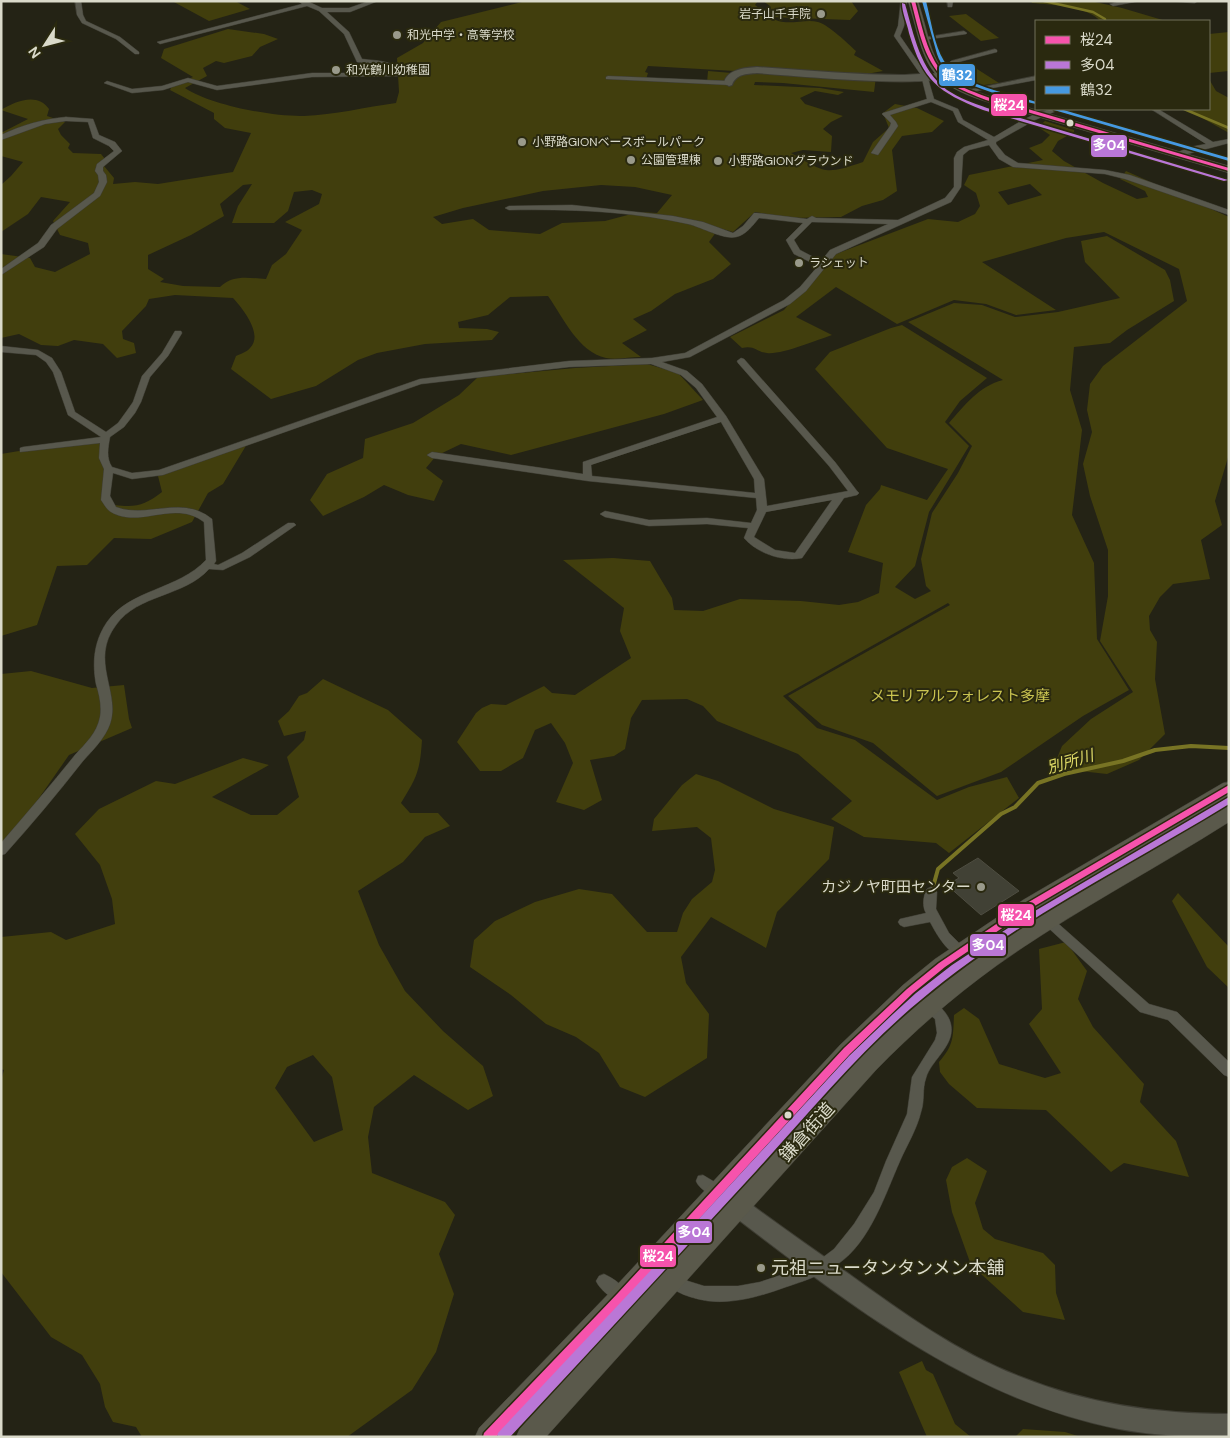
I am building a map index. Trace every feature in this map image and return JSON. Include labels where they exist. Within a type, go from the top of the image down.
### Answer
[{"type":"main road","points":[[913,1],[933,63],[941,75],[966,91],[1229,170]]},
{"type":"main road","name":"鎌倉街道","points":[[488,1437],[622,1296],[710,1187],[910,990],[961,951],[1030,905],[1229,788]]},
{"type":"main road","name":"鎌倉街道","points":[[529,1437],[900,1031],[969,975],[1048,921],[1229,814]]},
{"type":"street","points":[[78,1],[80,15],[84,22],[118,38],[130,49],[139,50]]},
{"type":"street","points":[[321,10],[350,10],[375,1]]},
{"type":"street","points":[[904,1],[902,6],[903,22],[897,36],[925,78],[931,100]]},
{"type":"street","points":[[1113,4],[1136,1]]},
{"type":"street","points":[[1174,1],[1194,1]]},
{"type":"street","points":[[107,83],[132,91],[163,88],[188,80],[217,88],[312,75],[401,76],[396,68],[390,65],[359,62],[347,33],[321,10],[304,3],[160,42]]},
{"type":"street","points":[[924,38],[964,33]]},
{"type":"street","points":[[608,78],[729,83],[729,80],[734,75],[745,71],[757,70],[873,78],[925,78],[941,75],[953,62],[996,51]]},
{"type":"street","points":[[966,91],[1035,78]]},
{"type":"street","points":[[1028,79],[1035,84]]},
{"type":"street","points":[[875,153],[894,126],[894,123],[885,114],[931,100],[952,107],[959,113],[960,121],[989,136],[993,141],[992,144],[1002,157],[1016,165],[1105,172],[1127,177],[1229,213]]},
{"type":"street","points":[[105,438],[102,455],[105,465],[109,469],[132,476],[160,473],[420,382],[569,364],[652,361],[687,355],[787,302],[803,289],[833,252],[936,206],[954,195],[958,186],[960,154],[971,148],[993,141],[1041,115],[1055,110]]},
{"type":"street","points":[[1156,110],[1211,144]]},
{"type":"street","points":[[1,138],[22,128],[49,120],[91,120],[96,136],[112,144],[118,150],[100,166],[99,171],[102,174],[103,182],[97,194],[54,227],[40,245],[16,260],[1,273]]},
{"type":"street","points":[[1179,155],[1211,144],[1229,141]]},
{"type":"street","points":[[509,208],[572,207],[673,218],[700,224],[728,235],[735,235],[746,228],[757,215],[900,222]]},
{"type":"street","points":[[811,219],[790,240],[797,252],[822,265]]},
{"type":"street","points":[[22,450],[105,438],[120,425],[134,407],[146,376],[165,354],[178,333]]},
{"type":"street","points":[[1,349],[38,353],[49,360],[57,372],[71,413],[105,438]]},
{"type":"street","points":[[652,361],[684,372],[690,377],[723,418],[759,479],[762,510],[749,538],[759,548],[782,555],[798,556],[840,496]]},
{"type":"street","points":[[741,361],[832,464],[854,493],[762,510]]},
{"type":"street","points":[[588,478],[586,464],[723,418]]},
{"type":"street","points":[[432,455],[588,478],[761,496]]},
{"type":"street","points":[[1,851],[43,805],[104,724],[104,691],[99,666],[104,638],[112,622],[130,606],[189,580],[208,566],[212,556],[209,521],[205,516],[189,509],[144,514],[117,511],[110,506],[106,500],[109,469]]},
{"type":"street","points":[[605,514],[649,522],[707,521],[753,526]]},
{"type":"street","points":[[208,566],[219,568],[246,555],[291,525]]},
{"type":"street","points":[[931,892],[930,909],[944,936],[961,951]]},
{"type":"street","points":[[904,922],[934,916]]},
{"type":"street","points":[[1048,921],[1145,1008],[1172,1016],[1229,1071]]},
{"type":"street","points":[[673,1280],[688,1289],[725,1295],[767,1286],[820,1267],[833,1260],[843,1251],[880,1195],[895,1155],[915,1112],[919,1078],[941,1046],[944,1022],[941,1016],[910,990]]},
{"type":"street","points":[[710,1187],[919,1337],[981,1372],[1018,1388],[1076,1408],[1129,1420],[1197,1427],[1229,1426]]},
{"type":"street","points":[[604,1282],[622,1296]]},
{"type":"green space","points":[[172,1],[235,1],[250,9],[209,21]]},
{"type":"green space","points":[[526,1],[758,1],[755,5],[766,13],[770,6],[763,1],[851,1],[858,11],[850,20],[771,17],[782,22],[818,22],[838,35],[856,51],[854,55],[883,71],[861,75],[876,77],[874,92],[755,82],[754,85],[820,88],[844,92],[838,95],[815,91],[800,98],[805,104],[843,116],[831,122],[823,129],[832,136],[831,152],[803,150],[791,153],[812,165],[826,170],[840,169],[863,162],[873,142],[889,128],[883,113],[895,104],[917,108],[944,121],[932,132],[902,136],[892,150],[897,191],[883,200],[862,206],[841,217],[791,218],[755,212],[733,232],[719,228],[709,242],[731,264],[713,279],[675,294],[651,311],[633,319],[647,330],[622,343],[641,357],[606,358],[587,349],[572,333],[548,296],[510,297],[488,315],[458,322],[459,328],[487,329],[499,332],[492,340],[425,344],[377,353],[358,360],[316,386],[271,399],[231,369],[236,356],[250,348],[255,336],[250,322],[233,298],[175,295],[149,299],[146,306],[122,331],[123,339],[134,343],[136,353],[117,358],[103,344],[74,340],[58,346],[41,345],[19,334],[1,338],[1,254],[30,258],[35,267],[55,272],[90,254],[88,243],[60,235],[53,221],[70,202],[41,197],[28,214],[1,232],[1,185],[23,162],[1,156],[1,133],[28,119],[1,110],[19,101],[33,99],[44,104],[49,109],[47,116],[65,122],[58,129],[70,144],[68,148],[73,153],[101,154],[105,159],[104,166],[114,178],[113,184],[135,182],[158,184],[233,172],[251,133],[225,128],[214,119],[214,113],[170,90],[172,86],[193,77],[161,58],[164,49],[228,29],[264,34],[278,39],[260,47],[252,56],[224,63],[216,61],[203,68],[207,76],[185,88],[225,105],[259,112],[291,116],[338,113],[396,103],[399,92],[397,58],[423,43],[441,22]],"holes":[[[648,66],[735,71],[746,69],[732,73],[708,71],[707,83],[646,79],[648,73],[645,72]],[[252,184],[238,206],[232,223],[274,223],[288,211],[294,192],[312,190],[322,194],[319,204],[285,222],[302,230],[286,254],[272,265],[266,279],[236,278],[220,287],[183,286],[160,282],[164,279],[148,269],[148,255],[191,235],[224,216],[220,204],[243,185]],[[601,185],[635,187],[672,195],[657,213],[639,212],[605,221],[562,223],[540,234],[489,230],[473,219],[442,224],[433,217],[463,208],[543,191]]]},
{"type":"green space","points":[[1031,1],[1091,1],[1163,20],[1099,20],[1087,12],[1078,9],[1032,3]]},
{"type":"green space","points":[[966,14],[999,38],[981,41],[949,16]]},
{"type":"green space","points":[[1229,32],[1229,71],[1210,73],[1210,34]]},
{"type":"green space","points":[[966,62],[999,83],[969,87],[947,73],[957,64]]},
{"type":"green space","points":[[1210,81],[1216,91],[1229,98],[1229,133],[1188,110],[1210,110]]},
{"type":"green space","points":[[1045,121],[1074,130],[1074,132],[1058,141],[1052,151],[1064,161],[1103,183],[1137,199],[1148,197],[1145,191],[1120,179],[1126,171],[1229,217],[1229,454],[1215,501],[1222,525],[1201,540],[1210,579],[1173,584],[1160,597],[1149,616],[1150,630],[1157,642],[1155,679],[1165,734],[1139,760],[1107,774],[1053,768],[1062,746],[1091,719],[1133,692],[1100,641],[1108,596],[1108,550],[1090,496],[1083,464],[1092,432],[1087,410],[1090,384],[1103,366],[1187,301],[1179,269],[1104,232],[1066,238],[982,262],[1056,310],[1016,315],[986,304],[954,300],[897,324],[836,287],[796,317],[832,335],[790,350],[773,353],[763,352],[750,347],[742,348],[730,337],[784,310],[825,262],[836,254],[928,219],[958,222],[975,214],[980,206],[976,193],[964,185],[969,175],[1043,160],[1029,148],[1042,143],[1050,135],[1038,127]],"holes":[[[1030,184],[1042,195],[1008,205],[998,192]]]},
{"type":"green space","name":"メモリアルフォレスト多摩","points":[[1107,236],[1165,270],[1170,280],[1174,301],[1127,330],[1110,343],[1074,347],[1070,390],[1082,430],[1072,515],[1094,563],[1097,639],[1129,690],[1083,716],[1001,772],[937,796],[873,743],[822,725],[788,696],[950,605],[948,603],[783,696],[817,728],[855,740],[937,800],[969,787],[1007,777],[1019,798],[949,853],[936,843],[864,837],[831,819],[852,801],[798,754],[717,721],[703,706],[687,699],[642,700],[631,718],[625,749],[614,756],[590,760],[602,800],[584,810],[556,802],[573,763],[565,743],[551,723],[535,730],[523,758],[501,771],[480,771],[457,742],[476,713],[482,708],[491,704],[506,705],[544,686],[552,693],[575,695],[631,658],[620,631],[624,608],[563,560],[613,558],[650,561],[672,598],[674,610],[703,611],[740,599],[801,601],[839,605],[858,602],[879,593],[883,563],[848,552],[866,505],[880,489],[881,485],[927,500],[948,469],[887,448],[815,369],[830,352],[902,325],[987,378],[960,401],[945,422],[969,446],[929,512],[915,566],[895,587],[915,599],[931,591],[926,586],[921,559],[932,513],[958,473],[972,446],[949,423],[980,391],[1003,380],[908,322],[954,303],[982,305],[1015,317],[1058,312],[1120,298],[1085,262],[1081,241]]},
{"type":"green space","points":[[647,364],[678,373],[703,400],[664,414],[511,455],[461,444],[436,456],[426,468],[443,481],[434,501],[408,495],[384,485],[364,497],[323,516],[310,500],[327,474],[363,458],[365,439],[413,423],[459,395],[478,377],[575,368]]},
{"type":"green space","points":[[103,441],[110,498],[115,505],[129,506],[145,503],[162,492],[158,476],[247,444],[223,484],[208,493],[192,522],[151,539],[114,538],[87,565],[57,566],[37,625],[1,636],[1,454]]},
{"type":"green space","points":[[31,671],[92,688],[124,685],[132,728],[69,755],[37,801],[1,845],[1,674]]},
{"type":"green space","points":[[323,679],[388,710],[422,740],[417,773],[401,803],[410,813],[438,813],[450,826],[425,837],[403,862],[358,891],[379,945],[405,991],[443,1031],[483,1066],[493,1096],[468,1110],[414,1075],[374,1107],[368,1137],[372,1173],[445,1202],[455,1215],[439,1254],[454,1294],[436,1352],[412,1390],[347,1437],[142,1437],[136,1427],[113,1422],[105,1407],[100,1384],[82,1355],[51,1337],[1,1272],[1,1081],[4,1070],[1,1069],[1,937],[51,932],[66,940],[115,924],[112,899],[100,865],[75,834],[99,809],[156,781],[175,784],[243,758],[269,765],[212,797],[251,815],[277,815],[299,797],[287,757],[304,740],[306,731],[284,736],[278,721],[289,711],[299,696],[307,693]],"holes":[[[313,1055],[332,1077],[343,1130],[314,1142],[275,1088],[287,1067]]]},
{"type":"green space","points":[[696,774],[718,781],[774,809],[834,827],[829,859],[777,912],[766,948],[711,917],[681,957],[686,983],[709,1014],[707,1058],[645,1097],[620,1087],[599,1053],[576,1037],[546,1024],[511,995],[470,967],[474,940],[495,921],[535,902],[579,889],[612,894],[647,932],[677,932],[683,913],[692,899],[712,882],[715,870],[711,838],[697,827],[652,831],[654,819],[682,785]]},
{"type":"green space","points":[[1178,893],[1229,947],[1229,988],[1207,967],[1172,901]]},
{"type":"green space","points":[[1066,942],[1087,971],[1078,999],[1093,1027],[1144,1084],[1140,1102],[1176,1141],[1189,1177],[1124,1163],[1111,1172],[1046,1110],[977,1108],[949,1084],[940,1072],[939,1062],[948,1051],[952,1040],[954,1015],[964,1008],[979,1019],[999,1064],[1045,1078],[1061,1073],[1029,1024],[1042,1009],[1039,949]]},
{"type":"green space","points":[[967,1158],[987,1171],[975,1203],[983,1229],[995,1239],[1043,1253],[1055,1265],[1056,1293],[1065,1320],[1023,1312],[971,1265],[952,1212],[946,1180],[952,1167]]},
{"type":"green space","points":[[922,1361],[926,1370],[933,1374],[955,1424],[971,1437],[927,1437],[899,1372]]},
{"type":"green space","points":[[1023,1429],[1065,1432],[1081,1437],[1015,1437]]},
{"type":"building","name":"カジノヤ町田センター","points":[[978,858],[1019,891],[981,915],[947,885],[959,878],[953,873]]},
{"type":"waterway","points":[[1044,1],[1093,12],[1105,20]]},
{"type":"waterway","points":[[1186,110],[1229,128]]},
{"type":"waterway","name":"別所川","points":[[933,887],[938,869],[1001,814],[1015,807],[1038,783],[1064,774],[1123,761],[1155,750],[1191,746],[1229,748]]},
{"type":"transit line","name":"桜24","points":[[913,1],[928,52],[941,74],[952,83],[988,99],[1229,170]]},
{"type":"transit line","name":"鶴32","points":[[924,1],[939,54],[949,69],[971,83],[1035,103]]},
{"type":"transit line","name":"多04","points":[[903,4],[914,43],[926,71],[935,82],[963,100],[985,109],[1226,180]]},
{"type":"transit line","name":"鶴32","points":[[1059,110],[1229,160]]},
{"type":"transit line","name":"桜24","points":[[488,1437],[622,1296],[847,1051],[910,991],[942,965],[1030,905],[1229,788]]},
{"type":"transit line","name":"多04","points":[[502,1437],[688,1239],[831,1081],[896,1016],[955,968],[1031,917],[1229,800]]},
{"type":"place","name":"岩子山千手院","points":[[821,14]]},
{"type":"place","name":"和光中学・高等学校","points":[[397,35]]},
{"type":"place","name":"和光鶴川幼稚園","points":[[336,70]]},
{"type":"place","name":"小野路GIONベースボールパーク","points":[[522,142]]},
{"type":"place","name":"公園管理棟","points":[[631,160]]},
{"type":"place","name":"小野路GIONグラウンド","points":[[718,161]]},
{"type":"place","name":"ラシェット","points":[[799,263]]},
{"type":"place","name":"カジノヤ町田センター","points":[[981,887]]},
{"type":"place","name":"元祖ニュータンタンメン本舗","points":[[761,1268]]}]
